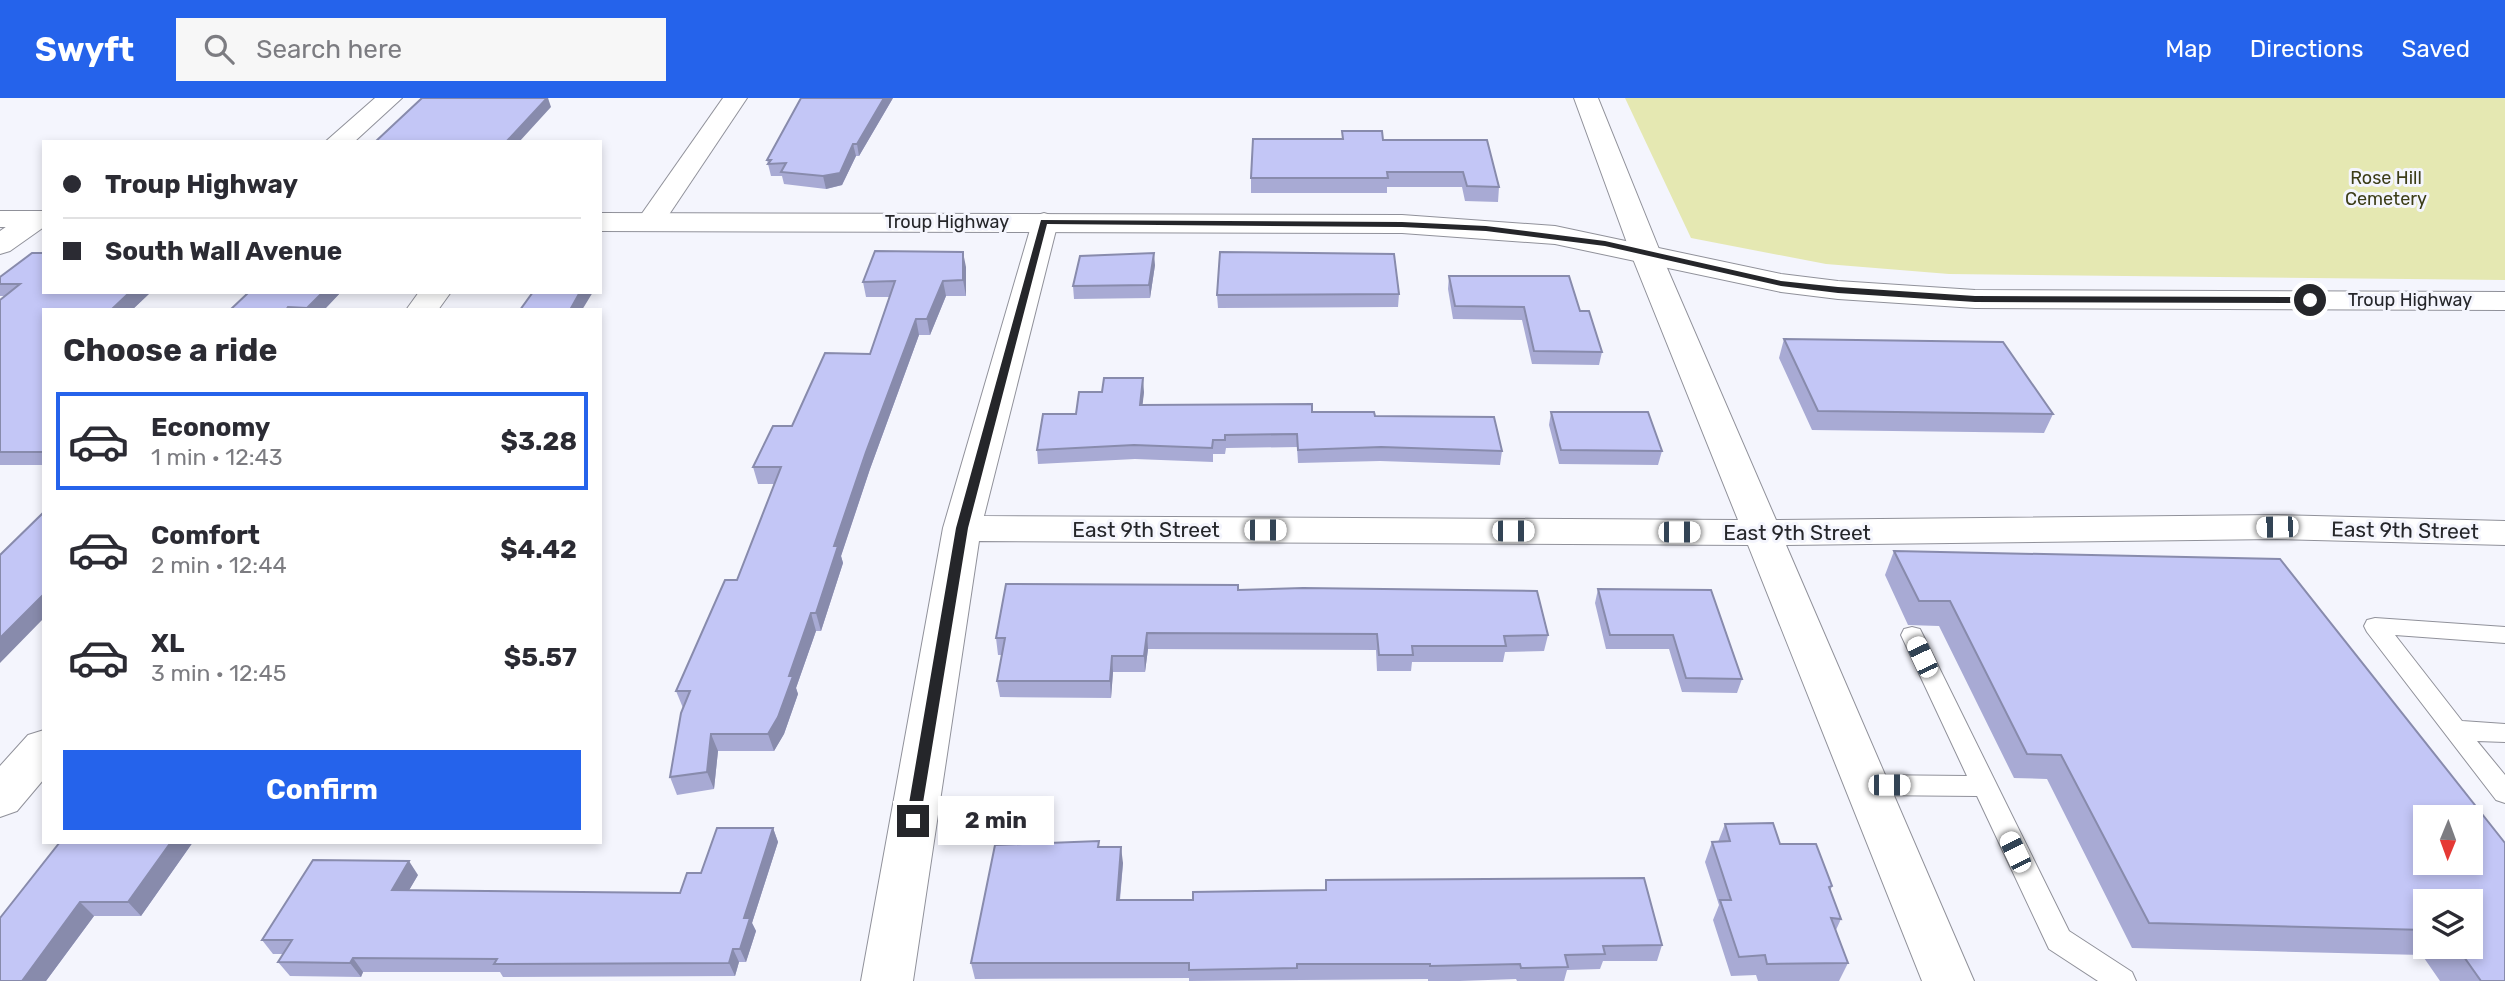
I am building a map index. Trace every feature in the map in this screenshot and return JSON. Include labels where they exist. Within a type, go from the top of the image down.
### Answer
[{"type":"street","points":[[340,140],[390,98]]},
{"type":"street","points":[[650,222],[735,98]]},
{"type":"street","points":[[1586,98],[1646,254],[1948,981]]},
{"type":"street","points":[[0,219],[40,219]]},
{"type":"street","points":[[0,246],[40,219]]},
{"type":"street","name":"Troup Highway","points":[[602,222],[1402,224],[1555,235],[1781,283],[1975,299],[2505,300]]},
{"type":"street","points":[[887,981],[962,528],[1044,222]]},
{"type":"street","points":[[423,308],[434,294]]},
{"type":"street","name":"East 9th Street","points":[[962,528],[1761,533],[2277,527],[2505,533]]},
{"type":"street","points":[[0,798],[42,749]]},
{"type":"lane","points":[[2505,635],[2375,626],[2505,793]]},
{"type":"lane","points":[[1912,635],[2059,940],[2122,981]]},
{"type":"lane","points":[[2455,730],[2505,733]]},
{"type":"lane","points":[[1866,785],[1983,786]]},
{"type":"green space","name":"Rose Hill Cemetery","points":[[1625,98],[2505,98],[2505,280],[1949,274],[1826,264],[1691,238]]},
{"type":"building","points":[[422,98],[547,98],[508,140],[377,140]]},
{"type":"building","points":[[801,98],[884,98],[857,144],[853,144],[840,173],[823,176],[781,172],[786,163],[768,164],[771,160],[767,160]]},
{"type":"building","points":[[1342,131],[1382,131],[1383,140],[1487,140],[1499,187],[1467,186],[1463,172],[1387,172],[1388,178],[1251,178],[1253,139],[1343,139]]},
{"type":"building","points":[[875,251],[963,252],[963,280],[943,281],[927,319],[916,319],[834,546],[838,546],[816,613],[811,613],[789,676],[793,676],[778,717],[768,734],[711,734],[707,772],[670,777],[681,713],[690,691],[676,691],[725,580],[737,580],[781,467],[753,467],[773,426],[792,426],[825,353],[870,354],[895,281],[863,282]]},
{"type":"building","points":[[1220,252],[1394,254],[1399,294],[1217,295]]},
{"type":"building","points":[[32,253],[42,253],[42,294],[128,294],[113,308],[42,308],[42,452],[0,452],[0,300],[20,284],[0,284],[0,277]]},
{"type":"building","points":[[1154,253],[1149,285],[1073,286],[1080,256]]},
{"type":"building","points":[[1449,276],[1569,276],[1580,311],[1589,311],[1602,352],[1534,351],[1524,307],[1455,306]]},
{"type":"building","points":[[247,294],[321,294],[307,308],[232,308]]},
{"type":"building","points":[[532,294],[579,294],[571,308],[521,308]]},
{"type":"building","points":[[1784,339],[2003,342],[2053,414],[1818,411]]},
{"type":"building","points":[[1104,378],[1143,378],[1140,405],[1312,404],[1312,412],[1374,412],[1375,416],[1494,417],[1502,451],[1381,447],[1298,450],[1297,434],[1225,435],[1225,440],[1213,440],[1212,448],[1134,445],[1037,450],[1043,414],[1076,414],[1079,392],[1102,392]]},
{"type":"building","points":[[1551,412],[1648,412],[1662,451],[1561,450]]},
{"type":"building","points":[[42,514],[42,596],[0,638],[0,555]]},
{"type":"building","points":[[1894,551],[2280,559],[2475,805],[2413,805],[2413,875],[2483,875],[2483,815],[2505,843],[2505,981],[2481,981],[2465,959],[2483,959],[2483,889],[2413,889],[2413,930],[2149,923],[2061,755],[2027,754],[1950,601],[1919,601]]},
{"type":"building","points":[[1006,584],[1238,585],[1238,590],[1303,588],[1537,591],[1548,635],[1504,636],[1506,646],[1412,646],[1413,655],[1379,655],[1377,634],[1147,633],[1144,656],[1112,656],[1110,681],[997,681],[1005,638],[996,638]]},
{"type":"building","points":[[1598,589],[1711,590],[1742,679],[1686,678],[1673,635],[1610,635]]},
{"type":"building","points":[[1773,823],[1780,844],[1816,844],[1841,919],[1831,918],[1848,963],[1767,964],[1765,955],[1739,957],[1720,900],[1731,900],[1712,842],[1730,841],[1725,824]]},
{"type":"building","points":[[717,828],[773,828],[744,918],[750,918],[740,949],[733,949],[729,963],[494,964],[497,959],[353,958],[350,963],[278,962],[292,940],[262,940],[313,860],[409,861],[392,890],[680,893],[687,873],[701,873]]},
{"type":"building","points":[[1099,841],[1098,847],[1121,847],[1117,900],[1193,900],[1193,892],[1326,890],[1326,880],[1644,878],[1662,945],[1603,946],[1605,954],[1565,955],[1568,967],[1521,968],[1520,964],[1297,964],[1297,968],[1189,970],[1189,963],[971,963],[995,845]]},
{"type":"building","points":[[58,844],[170,844],[128,902],[80,902],[22,981],[0,981],[0,918]]},
{"type":"route","points":[[913,821],[962,528],[1044,222],[1402,224],[1486,229],[1555,235],[1605,243],[1781,283],[1838,290],[1975,299],[2310,300]]}]
